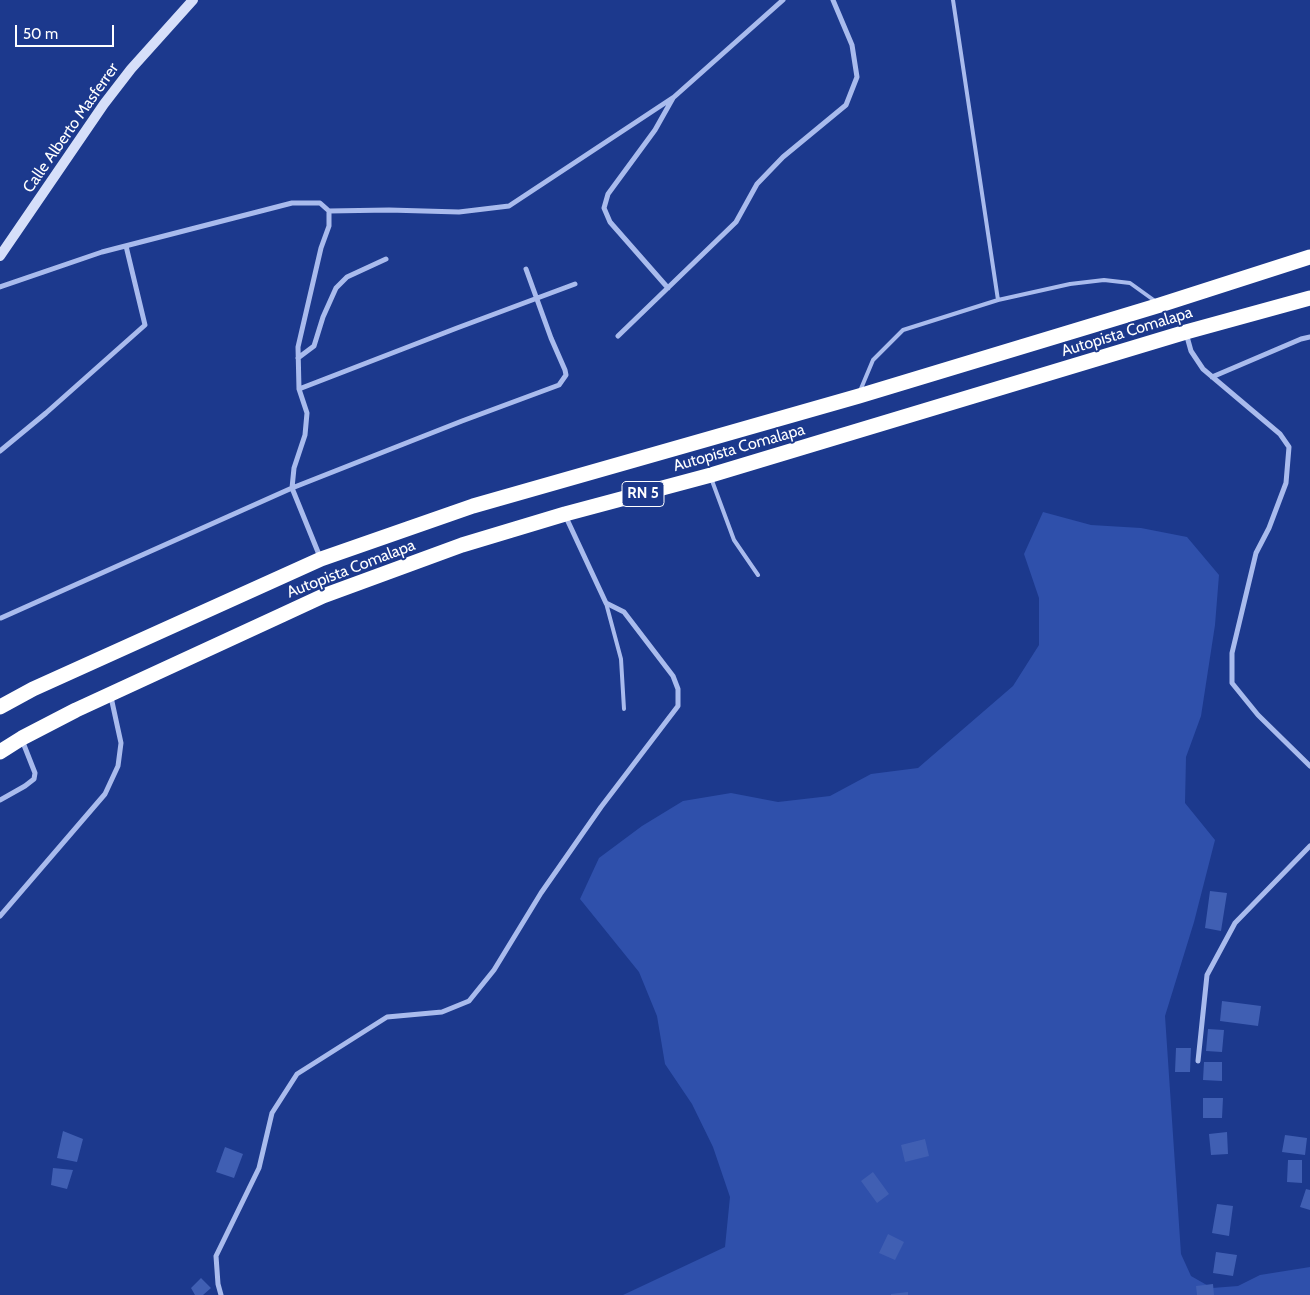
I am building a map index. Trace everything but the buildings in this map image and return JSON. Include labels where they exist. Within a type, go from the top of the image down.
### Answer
[{"type":"highway","name":"Autopista Comalapa","points":[[0,707],[33,689],[321,559],[473,506],[859,396],[1160,306],[1310,257]]},
{"type":"highway","name":"Autopista Comalapa","points":[[0,752],[22,738],[76,710],[323,596],[462,545],[565,514],[711,475],[1186,332],[1310,298]]},
{"type":"main road","name":"Calle Alberto Masferrer","points":[[0,256],[126,76],[194,0]]},
{"type":"street","points":[[0,287],[102,252],[292,204],[320,203],[329,211],[459,212],[509,206],[674,97],[783,0]]},
{"type":"street","points":[[618,336],[736,222],[757,184],[783,158],[846,105],[857,76],[852,45],[834,0]]},
{"type":"street","points":[[668,288],[610,222],[604,208],[608,194],[655,130],[674,97]]},
{"type":"street","points":[[321,559],[292,488],[294,468],[305,435],[307,413],[300,389],[298,347],[329,226],[329,211]]},
{"type":"street","points":[[0,451],[145,325],[126,246]]},
{"type":"street","points":[[298,358],[314,346],[323,317],[336,288],[348,277],[386,259]]},
{"type":"street","points":[[1,618],[292,488],[559,385],[566,376],[565,370],[526,270]]},
{"type":"street","points":[[300,389],[575,284]]},
{"type":"street","points":[[1186,332],[1191,351],[1203,370],[1280,434],[1289,447],[1286,483],[1269,528],[1256,553],[1234,644],[1232,653],[1232,683],[1258,715],[1310,766]]},
{"type":"street","points":[[1212,377],[1301,339],[1310,337]]},
{"type":"street","points":[[221,1295],[218,1284],[216,1256],[259,1168],[272,1113],[297,1074],[387,1017],[442,1012],[469,1001],[494,970],[541,893],[601,807],[678,706],[678,689],[673,676],[624,612],[606,603],[565,514]]},
{"type":"street","points":[[0,916],[105,794],[118,766],[121,742],[110,694]]},
{"type":"street","points":[[0,800],[26,786],[34,779],[35,773],[22,738]]},
{"type":"street","points":[[1198,1061],[1207,975],[1235,923],[1310,846]]},
{"type":"lane","points":[[953,0],[998,300]]},
{"type":"lane","points":[[859,396],[872,360],[903,330],[998,300],[1070,284],[1104,280],[1130,283],[1160,306]]},
{"type":"lane","points":[[711,475],[734,540],[758,575]]},
{"type":"lane","points":[[606,603],[622,659],[624,709]]},
{"type":"shaded area","points":[[1043,512],[1091,525],[1141,528],[1187,537],[1219,575],[1215,625],[1201,716],[1186,757],[1185,803],[1215,840],[1194,922],[1165,1016],[1181,1254],[1191,1276],[1212,1288],[1238,1286],[1260,1275],[1310,1267],[1310,1295],[623,1295],[725,1247],[730,1197],[713,1147],[692,1104],[665,1064],[657,1016],[639,972],[580,899],[599,858],[642,826],[683,801],[731,793],[778,802],[830,796],[871,774],[918,768],[1013,686],[1039,645],[1039,598],[1024,554]]}]
